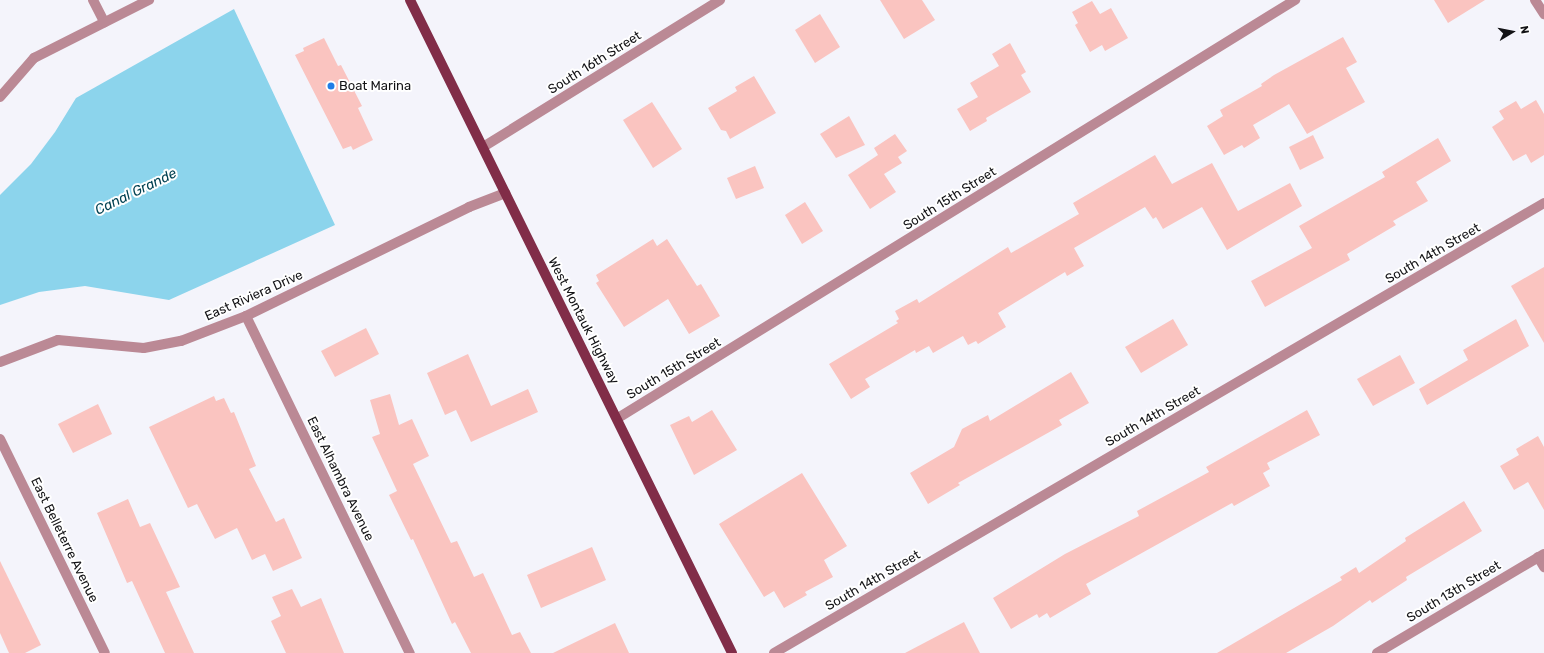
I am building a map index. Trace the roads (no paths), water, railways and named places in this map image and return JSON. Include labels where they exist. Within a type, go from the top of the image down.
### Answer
[{"type":"main road","name":"West Montauk Highway","points":[[410,0],[618,418],[732,653]]},
{"type":"street","points":[[93,0],[104,22]]},
{"type":"street","points":[[0,97],[34,58],[149,0]]},
{"type":"street","name":"South 16th Street","points":[[483,147],[720,0]]},
{"type":"street","name":"South 15th Street","points":[[618,418],[1295,0]]},
{"type":"street","points":[[1536,0],[1544,14]]},
{"type":"street","name":"East Riviera Drive","points":[[0,362],[58,340],[144,348],[182,341],[246,316],[470,207],[505,193]]},
{"type":"street","name":"South 14th Street","points":[[774,653],[1544,203]]},
{"type":"street","name":"East Alhambra Avenue","points":[[246,316],[410,653]]},
{"type":"street","name":"East Belleterre Avenue","points":[[0,439],[105,653]]},
{"type":"street","points":[[1541,556],[1544,567]]},
{"type":"street","name":"South 13th Street","points":[[1377,653],[1541,556]]},
{"type":"water","name":"Canal Grande","points":[[234,9],[335,225],[169,300],[85,286],[39,292],[0,305],[0,195],[31,164],[55,132],[76,98]]},
{"type":"place","name":"Boat Marina","points":[[331,86]]}]
